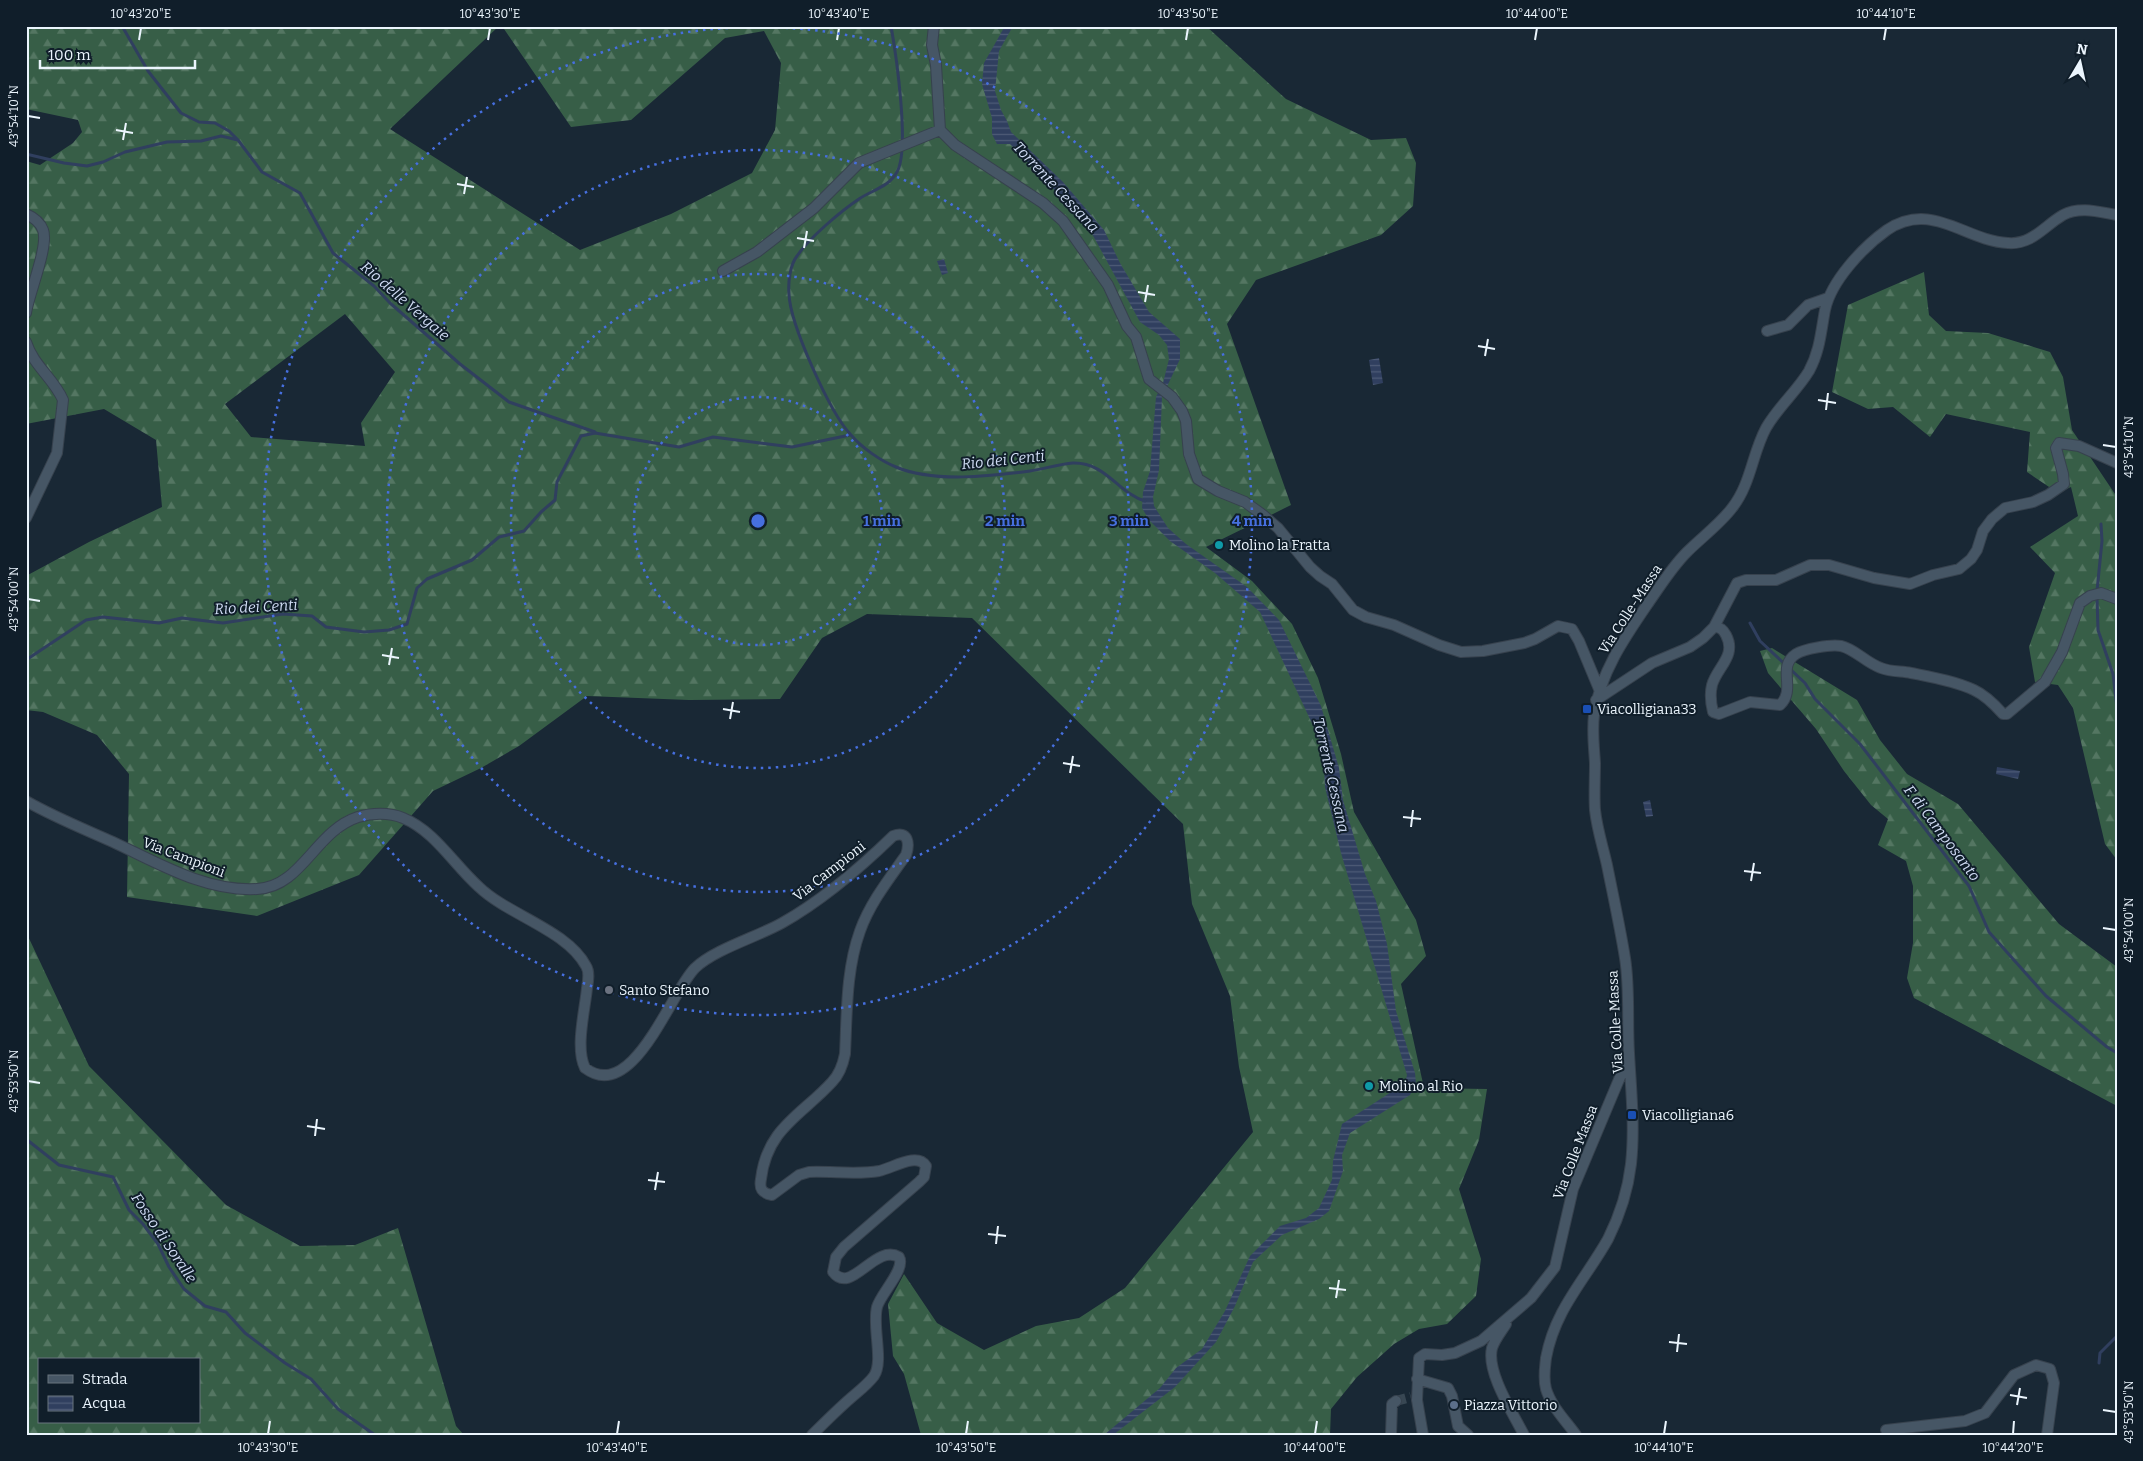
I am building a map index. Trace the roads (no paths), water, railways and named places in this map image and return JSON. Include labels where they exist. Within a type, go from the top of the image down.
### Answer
[{"type":"street","points":[[934,26],[932,45],[936,65],[940,130],[955,145],[1043,203],[1063,221],[1108,285],[1127,326],[1136,337],[1149,379],[1172,397],[1182,411],[1186,421],[1189,454],[1198,479],[1245,502],[1263,515],[1278,528],[1310,567],[1332,584],[1356,612],[1366,617],[1394,624],[1439,645],[1462,652],[1483,651],[1524,643],[1558,626],[1568,627],[1575,633],[1599,689]]},
{"type":"street","points":[[723,271],[757,252],[814,208],[859,163],[940,130]]},
{"type":"street","name":"Via Colle-Massa","points":[[1576,1435],[1550,1400],[1544,1381],[1545,1363],[1554,1330],[1566,1302],[1608,1238],[1623,1206],[1631,1163],[1632,1090],[1629,1055],[1628,987],[1625,959],[1595,810],[1593,721],[1599,689],[1623,641],[1674,567],[1730,511],[1744,490],[1766,428],[1806,375],[1814,361],[1819,347],[1828,298],[1838,279],[1875,241],[1899,224],[1914,220],[1941,221],[1992,240],[2020,243],[2042,232],[2063,215],[2073,212],[2085,209],[2117,215]]},
{"type":"street","points":[[26,214],[41,225],[44,232],[42,253],[26,313]]},
{"type":"street","points":[[1767,331],[1788,325],[1808,304],[1828,298]]},
{"type":"street","points":[[26,342],[63,400],[57,452],[26,518]]},
{"type":"street","points":[[1596,700],[1652,663],[1690,647],[1703,638],[1714,627],[1737,583],[1746,580],[1776,580],[1810,565],[1829,565],[1874,578],[1910,584],[1933,575],[1960,569],[1971,559],[1977,550],[1983,531],[1992,519],[2005,508],[2033,502],[2064,484],[2064,474],[2056,448],[2059,443],[2079,446],[2117,463]]},
{"type":"street","points":[[1714,627],[1718,627],[1725,633],[1729,645],[1726,663],[1712,685],[1713,712],[1719,714],[1750,702],[1780,705],[1785,700],[1788,692],[1786,670],[1790,659],[1797,653],[1834,645],[1849,649],[1879,668],[1908,672],[1972,689],[1984,696],[2003,714],[2007,714],[2018,707],[2045,682],[2062,652],[2080,603],[2090,596],[2100,593],[2117,599]]},
{"type":"street","name":"Via Campioni","points":[[26,801],[71,824],[199,880],[224,887],[257,889],[273,887],[288,878],[319,843],[356,818],[388,814],[402,818],[419,828],[437,843],[479,888],[492,898],[549,931],[582,960],[588,968],[588,981],[580,1053],[585,1068],[600,1076],[609,1076],[625,1069],[650,1038],[688,978],[703,962],[799,913],[831,890],[893,836],[906,837],[909,847],[906,855],[873,904],[860,931],[849,983],[843,1064],[832,1082],[780,1130],[767,1156],[761,1175],[760,1188],[763,1192],[772,1194],[799,1175],[809,1172],[878,1171],[915,1159],[923,1162],[926,1166],[924,1177],[850,1240],[836,1257],[833,1272],[837,1277],[844,1279],[851,1278],[875,1259],[889,1254],[899,1256],[901,1260],[900,1269],[882,1294],[878,1307],[876,1331],[878,1361],[874,1376],[812,1435]]},
{"type":"street","name":"Via Colle Massa","points":[[1417,1379],[1418,1361],[1422,1355],[1449,1355],[1472,1347],[1531,1298],[1555,1267],[1573,1189],[1629,1055]]},
{"type":"street","points":[[1511,1316],[1495,1340],[1492,1350],[1492,1362],[1499,1385],[1524,1435]]},
{"type":"street","points":[[1886,1430],[1965,1420],[1985,1413],[2014,1375],[2036,1365],[2050,1369],[2054,1383],[2047,1435]]},
{"type":"street","points":[[1423,1435],[1414,1397],[1417,1379],[1448,1388],[1452,1396],[1457,1430],[1468,1435]]},
{"type":"street","points":[[1391,1435],[1392,1404],[1396,1402]]},
{"type":"water","name":"Torrente Cessana","points":[[1005,26],[1013,26],[999,51],[995,91],[1011,132],[1063,182],[1104,230],[1120,263],[1149,312],[1180,339],[1180,359],[1162,397],[1159,470],[1153,497],[1154,506],[1168,528],[1186,544],[1247,587],[1279,620],[1321,706],[1339,768],[1343,800],[1365,874],[1376,901],[1387,944],[1396,1011],[1415,1073],[1416,1083],[1410,1095],[1350,1133],[1342,1155],[1343,1171],[1329,1211],[1319,1219],[1282,1235],[1253,1262],[1235,1306],[1216,1342],[1175,1387],[1113,1435],[1104,1435],[1160,1388],[1176,1368],[1202,1349],[1225,1311],[1250,1256],[1280,1226],[1306,1218],[1319,1208],[1332,1180],[1333,1161],[1342,1124],[1405,1083],[1407,1075],[1341,853],[1325,787],[1323,747],[1260,612],[1215,573],[1170,541],[1149,520],[1142,508],[1143,492],[1150,471],[1156,397],[1163,383],[1169,359],[1167,345],[1159,335],[1140,322],[1090,230],[1070,206],[1010,144],[997,144],[992,134],[992,118],[982,84],[984,63]]},
{"type":"water","points":[[944,259],[948,273],[942,275],[937,261]]},
{"type":"water","points":[[1379,358],[1383,383],[1373,385],[1369,360]]},
{"type":"water","points":[[1997,767],[2020,771],[2018,779],[1996,774]]},
{"type":"water","points":[[1650,800],[1653,816],[1646,817],[1643,802]]},
{"type":"waterway","name":"Rio delle Vergaie","points":[[122,26],[148,71],[181,113],[199,122],[215,123],[229,131],[262,172],[300,193],[333,253],[374,286],[390,303],[460,364],[509,402],[595,432]]},
{"type":"waterway","points":[[891,26],[899,78],[902,123],[901,160],[897,172],[890,181],[852,204],[817,233],[797,256],[790,274],[789,294],[796,326],[822,389],[842,424],[855,440],[878,458],[896,467],[927,475],[963,477],[1030,471],[1073,463],[1085,464],[1095,468],[1127,492],[1145,501]]},
{"type":"waterway","points":[[26,154],[87,166],[103,162],[125,152],[167,142],[201,141],[221,136],[238,140]]},
{"type":"waterway","name":"Rio dei Centi","points":[[26,660],[86,620],[103,617],[159,623],[182,618],[223,623],[283,614],[312,616],[326,627],[364,632],[389,630],[407,624],[417,588],[427,579],[472,560],[499,537],[524,531],[555,500],[557,482],[581,436],[595,433],[679,447],[713,437],[792,447],[850,435]]},
{"type":"waterway","points":[[2097,591],[2102,541],[2101,524]]},
{"type":"waterway","points":[[2097,597],[2098,630],[2113,674],[2117,708]]},
{"type":"waterway","name":"F. di Camposanto","points":[[1750,623],[1760,641],[1805,683],[1815,699],[1860,744],[1969,886],[1989,932],[2046,996],[2107,1047],[2117,1053]]},
{"type":"waterway","name":"Fosso di Soralle","points":[[26,1139],[59,1165],[113,1177],[129,1210],[143,1224],[158,1244],[169,1267],[184,1289],[205,1306],[226,1312],[245,1333],[285,1363],[311,1379],[338,1409],[375,1435]]},
{"type":"waterway","points":[[2099,1363],[2100,1353],[2117,1336]]},
{"type":"tunnel","points":[[1396,1401],[1411,1397]]},
{"type":"place","name":"Molino la Fratta","points":[[1219,545]]},
{"type":"place","name":"Viacolligiana33","points":[[1587,709]]},
{"type":"place","name":"Santo Stefano","points":[[609,990]]},
{"type":"place","name":"Molino al Rio","points":[[1369,1086]]},
{"type":"place","name":"Viacolligiana6","points":[[1632,1115]]},
{"type":"place","name":"Piazza Vittorio","points":[[1454,1405]]}]
